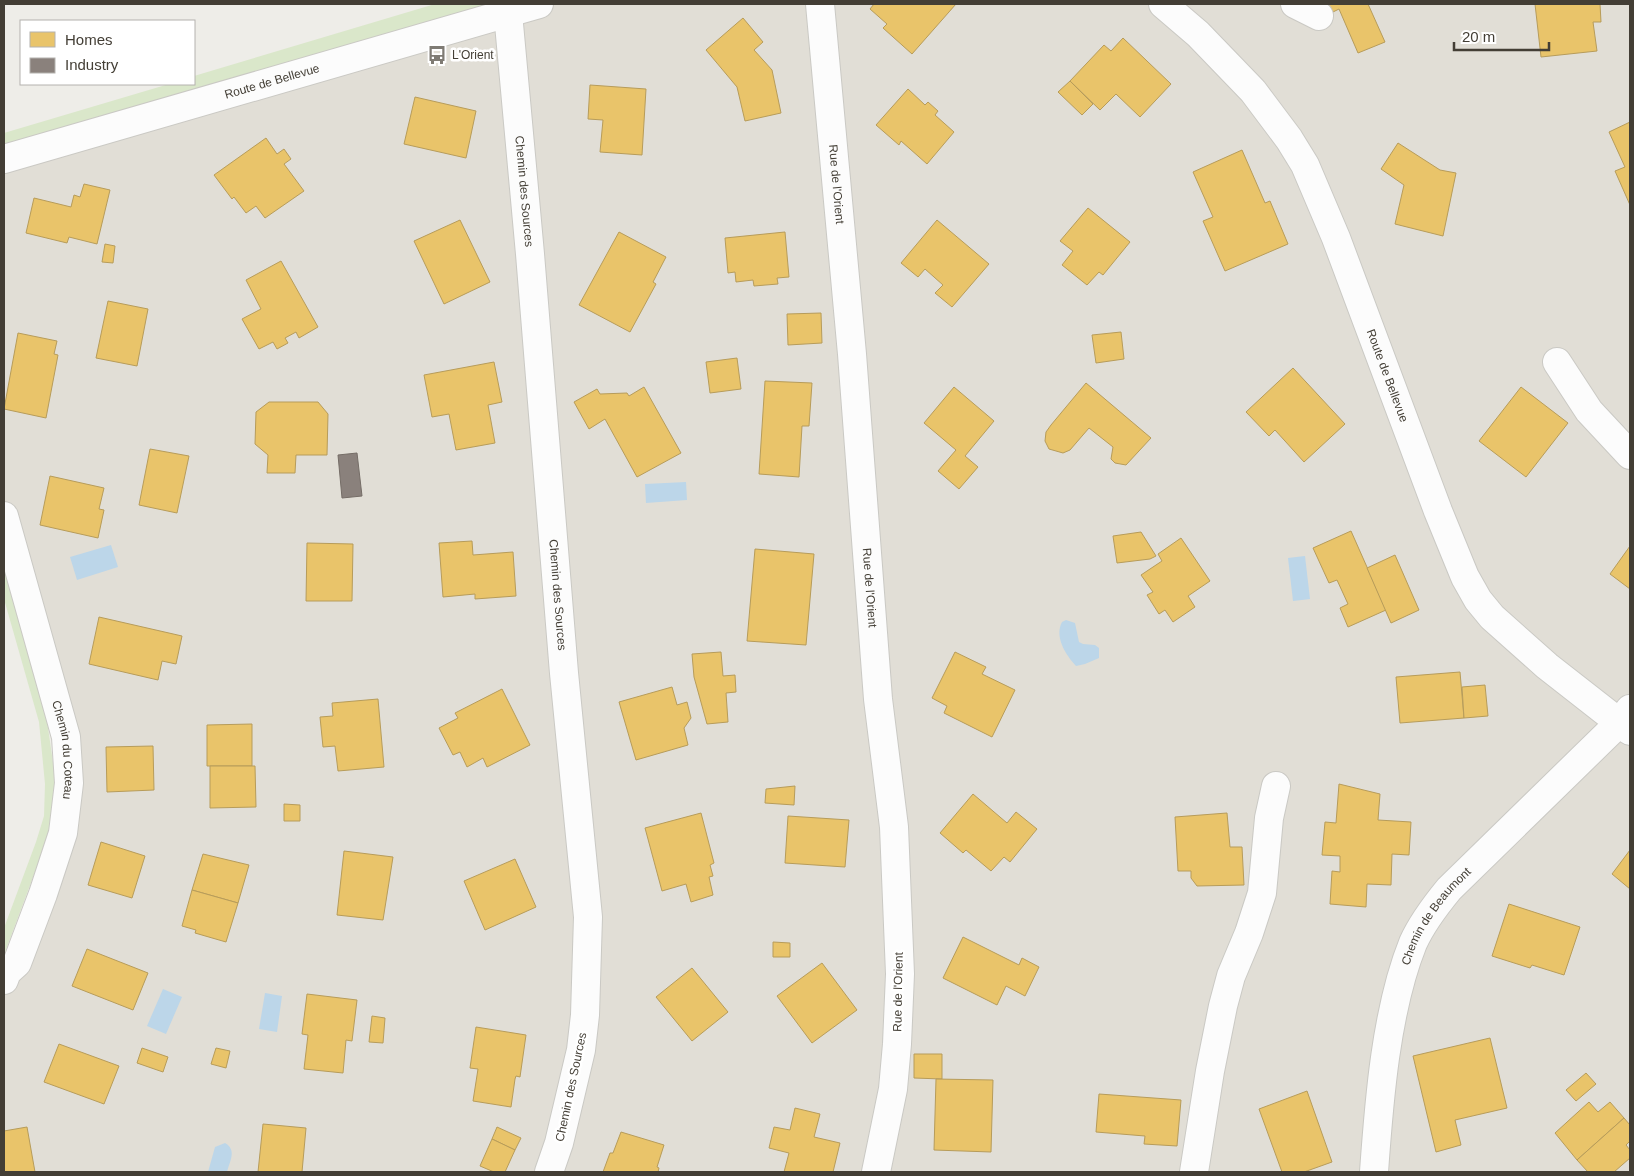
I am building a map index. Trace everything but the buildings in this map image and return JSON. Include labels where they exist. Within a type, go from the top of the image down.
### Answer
[{"type":"street","name":"Route de Bellevue","points":[[4,159],[539,4]]},
{"type":"street","name":"Rue de l'Orient","points":[[820,4],[852,354],[878,699],[894,827],[900,974],[897,1044],[893,1089],[876,1172]]},
{"type":"street","name":"Route de Bellevue","points":[[1163,4],[1198,34],[1253,91],[1289,139],[1304,165],[1336,238],[1438,511],[1465,577],[1478,600],[1492,617],[1547,666],[1626,721]]},
{"type":"street","points":[[1295,4],[1319,16]]},
{"type":"street","name":"Chemin des Sources","points":[[508,13],[530,254],[564,672],[588,917],[585,1015],[581,1050],[560,1143],[549,1172]]},
{"type":"street","points":[[1557,362],[1589,411],[1630,455]]},
{"type":"street","name":"Chemin du Coteau","points":[[4,516],[66,737],[69,783],[63,833],[17,963],[7,972],[4,980]]},
{"type":"street","name":"Chemin de Beaumont","points":[[1374,1172],[1379,1104],[1401,979],[1414,942],[1429,913],[1449,889],[1626,721]]},
{"type":"street","points":[[1194,1172],[1223,1006],[1231,976],[1262,893],[1269,818],[1276,786]]},
{"type":"shaded area","points":[[539,4],[1630,4],[1630,1172],[4,1172],[4,980],[68,801],[4,516],[4,159]]},
{"type":"green space","points":[[435,4],[539,4],[4,159],[4,133],[166,85],[195,85],[195,76]]},
{"type":"green space","points":[[4,568],[47,721],[56,783],[52,818],[45,845],[4,955],[4,928],[44,816],[45,784],[39,722],[4,599]]},
{"type":"water","points":[[686,482],[687,500],[646,503],[645,484]]},
{"type":"water","points":[[111,545],[118,567],[77,580],[70,557]]},
{"type":"water","points":[[1305,556],[1310,599],[1293,601],[1288,558]]},
{"type":"water","points":[[1066,620],[1075,623],[1079,642],[1095,645],[1099,648],[1099,658],[1076,666],[1068,657],[1062,646],[1059,634],[1062,622]]},
{"type":"water","points":[[163,989],[182,997],[166,1034],[147,1026]]},
{"type":"water","points":[[265,993],[282,996],[277,1032],[259,1029]]},
{"type":"water","points":[[225,1143],[232,1152],[227,1172],[208,1172],[215,1147]]},
{"type":"place","name":"L'Orient","points":[[437,55]]}]
